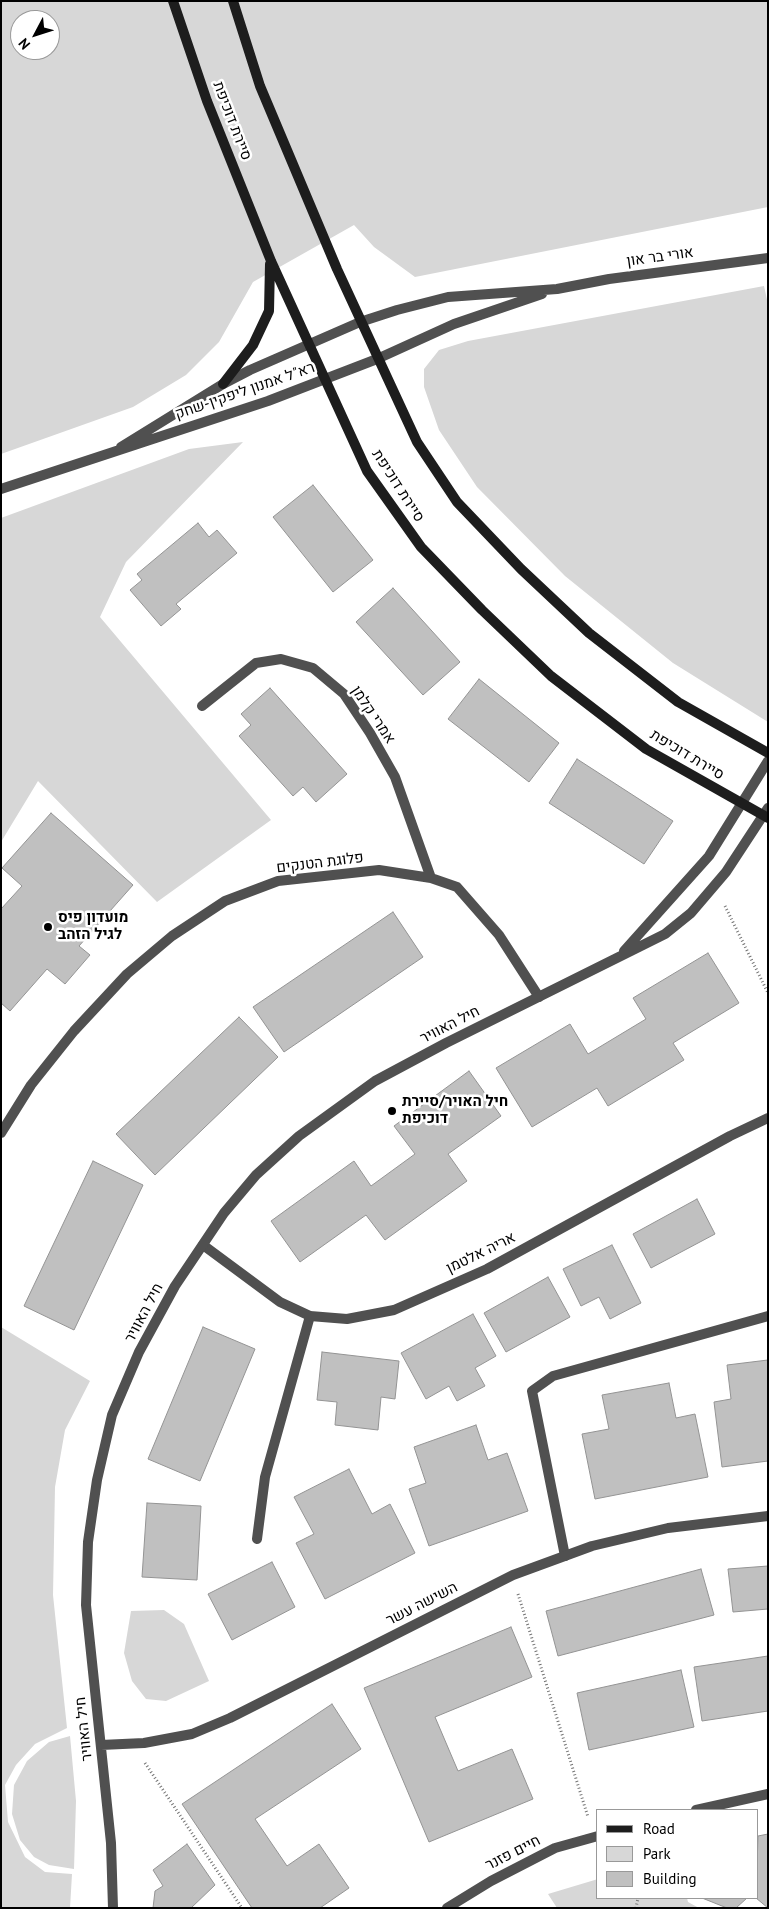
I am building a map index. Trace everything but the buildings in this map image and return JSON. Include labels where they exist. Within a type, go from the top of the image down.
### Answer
[{"type":"main road","name":"סיירת דוכיפת","points":[[173,1],[207,101],[271,261],[308,344],[367,471],[421,547],[482,610],[551,676],[646,750],[742,804],[766,814]]},
{"type":"main road","points":[[233,1],[260,86],[360,322],[417,442],[457,502],[521,569],[588,632],[678,702],[768,753]]},
{"type":"main road","points":[[223,384],[253,345],[269,311],[271,261]]},
{"type":"street","name":"אורי בר און","points":[[360,322],[448,297],[557,289],[609,279],[768,258]]},
{"type":"street","name":"אורי בר און","points":[[377,358],[454,324],[557,289]]},
{"type":"street","name":"רא\"ל אמנון ליפקין-שחק","points":[[121,447],[223,384],[360,322]]},
{"type":"street","name":"רא\"ל אמנון ליפקין-שחק","points":[[1,489],[121,447],[199,425],[325,380],[377,358]]},
{"type":"street","name":"אמרי קלמן","points":[[202,706],[256,663],[280,658],[313,668],[344,694],[395,777],[431,878]]},
{"type":"street","name":"חיל האוויר","points":[[618,956],[709,856],[768,761]]},
{"type":"street","name":"חיל האוויר","points":[[113,1908],[111,1843],[86,1605],[88,1542],[97,1480],[112,1415],[139,1352],[175,1286],[224,1213],[256,1175],[299,1136],[375,1081],[446,1043],[665,934],[691,913],[714,886],[766,814]]},
{"type":"street","name":"פלוגת הטנקים","points":[[1,1133],[37,1078],[74,1031],[127,974],[172,936],[225,901],[278,881],[379,870],[431,878],[457,887],[477,907],[500,935],[539,997]]},
{"type":"street","name":"אריה אלטמן","points":[[203,1245],[280,1302],[310,1316],[347,1319],[394,1310],[487,1269],[730,1136],[768,1118]]},
{"type":"street","points":[[256,1539],[265,1477],[310,1316]]},
{"type":"street","points":[[565,1556],[532,1391],[553,1376],[768,1316]]},
{"type":"street","name":"השישה עשר","points":[[100,1745],[132,1744],[192,1734],[230,1718],[513,1575],[592,1546],[668,1528],[768,1516]]},
{"type":"street","points":[[700,1809],[768,1794]]},
{"type":"street","name":"חיים פזנר","points":[[447,1908],[491,1881],[555,1848],[596,1836]]},
{"type":"path","points":[[714,886],[768,993]]},
{"type":"path","points":[[513,1575],[596,1836]]},
{"type":"path","points":[[132,1744],[242,1908]]},
{"type":"green space","points":[[1,1],[768,1],[768,207],[415,277],[374,247],[354,225],[253,282],[219,342],[186,375],[133,407],[1,454]]},
{"type":"green space","points":[[764,286],[768,304],[768,722],[673,663],[565,576],[477,487],[439,430],[424,387],[424,369],[439,350],[468,341]]},
{"type":"green space","points":[[243,442],[126,562],[100,617],[271,820],[157,902],[38,781],[1,842],[1,518],[189,449]]},
{"type":"green space","points":[[1,1327],[90,1381],[65,1430],[55,1487],[53,1595],[67,1728],[35,1744],[16,1765],[5,1785],[8,1822],[25,1857],[45,1872],[72,1874],[70,1908],[1,1908]]},
{"type":"green space","points":[[164,1610],[184,1624],[209,1681],[166,1701],[146,1699],[132,1681],[124,1653],[131,1611]]},
{"type":"green space","points":[[70,1736],[76,1801],[74,1869],[49,1865],[34,1857],[20,1840],[12,1814],[14,1785],[27,1761],[49,1742]]},
{"type":"green space","points":[[596,1880],[596,1899],[687,1899],[688,1902],[699,1908],[557,1908],[548,1894]]},
{"type":"place","name":"מועדון פיס לגיל הזהב","points":[[48,927]]},
{"type":"place","name":"חיל האויר/סיירת דוכיפת","points":[[392,1111]]}]
